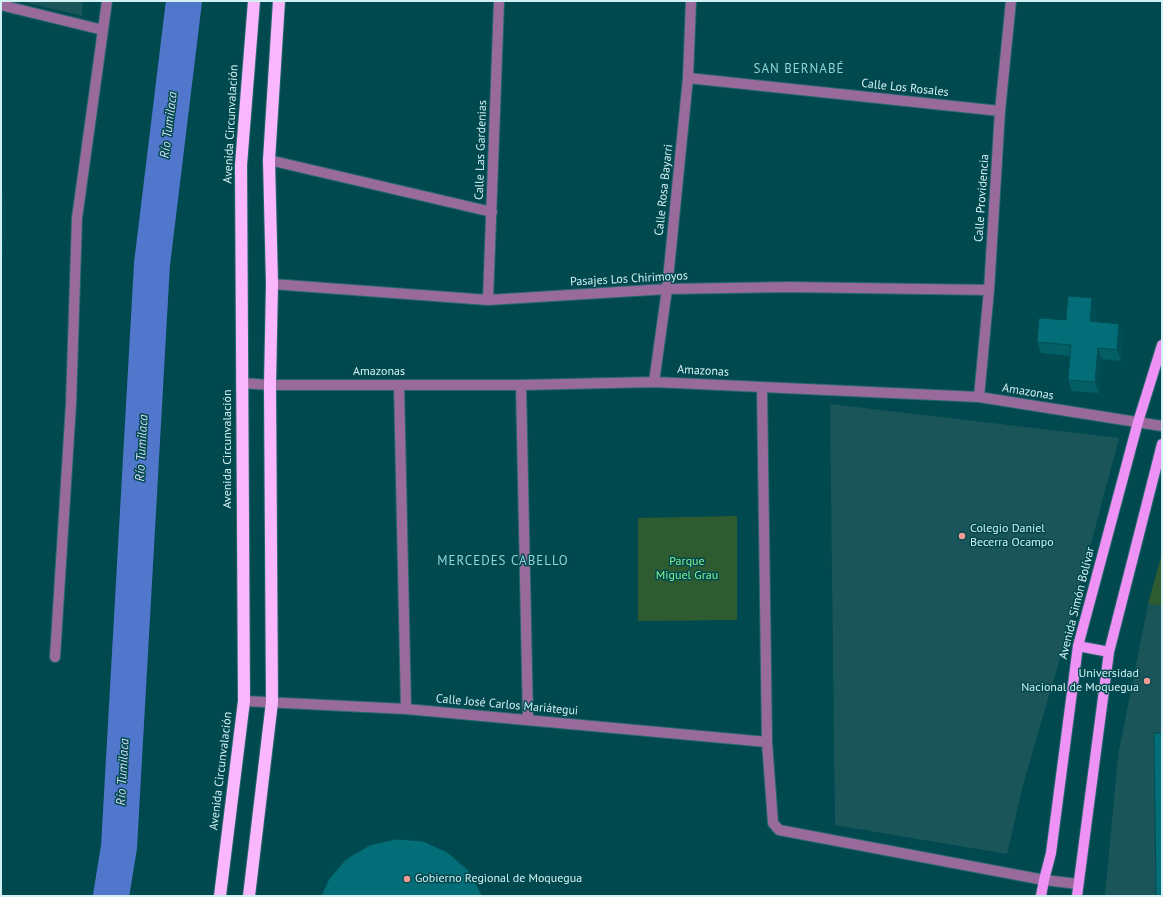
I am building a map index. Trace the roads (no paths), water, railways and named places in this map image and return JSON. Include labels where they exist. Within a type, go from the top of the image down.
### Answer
[{"type":"highway","name":"Avenida Circunvalación","points":[[220,896],[244,701],[241,383],[241,165],[254,1]]},
{"type":"highway","points":[[249,896],[272,702],[270,385],[272,284],[269,160],[280,1]]},
{"type":"main road","name":"Avenida Simón Bolívar","points":[[1041,896],[1051,853],[1078,646],[1138,422],[1162,345]]},
{"type":"main road","points":[[1077,896],[1110,652],[1162,444]]},
{"type":"main road","points":[[1078,646],[1110,652]]},
{"type":"street","points":[[55,657],[71,404],[77,218],[107,1]]},
{"type":"street","name":"Calle Las Gardenias","points":[[488,300],[499,1]]},
{"type":"street","name":"Calle Rosa Bayarri","points":[[654,382],[667,289],[688,78],[691,1]]},
{"type":"street","name":"Calle Providencia","points":[[979,398],[989,290],[1000,111],[1011,1]]},
{"type":"street","points":[[1,5],[103,30]]},
{"type":"street","name":"Calle Los Rosales","points":[[688,78],[1000,111]]},
{"type":"street","points":[[269,160],[492,212]]},
{"type":"street","name":"Pasajes Los Chirimoyos","points":[[272,284],[488,300],[667,289],[789,288],[989,290]]},
{"type":"street","name":"Amazonas","points":[[241,383],[270,385],[521,385],[654,382],[762,387],[979,398],[1162,426]]},
{"type":"street","points":[[399,385],[406,709]]},
{"type":"street","points":[[521,385],[528,720]]},
{"type":"street","points":[[762,387],[767,742],[773,823],[779,830],[1044,880],[1078,884]]},
{"type":"street","name":"Calle José Carlos Mariátegui","points":[[244,701],[406,709],[767,742]]},
{"type":"waterway","name":"Río Tumilaca","points":[[111,896],[119,847],[152,264],[184,1]]},
{"type":"place","name":"Colegio Daniel Becerra Ocampo","points":[[962,536]]},
{"type":"place","name":"Universidad Nacional de Moquegua","points":[[1147,681]]},
{"type":"place","name":"Gobierno Regional de Moquegua","points":[[407,879]]},
{"type":"district","name":"SAN BERNABÉ","points":[[799,69]]},
{"type":"district","name":"MERCEDES CABELLO","points":[[503,561]]},
{"type":"park label","name":"Parque Miguel Grau","points":[[687,569]]}]
